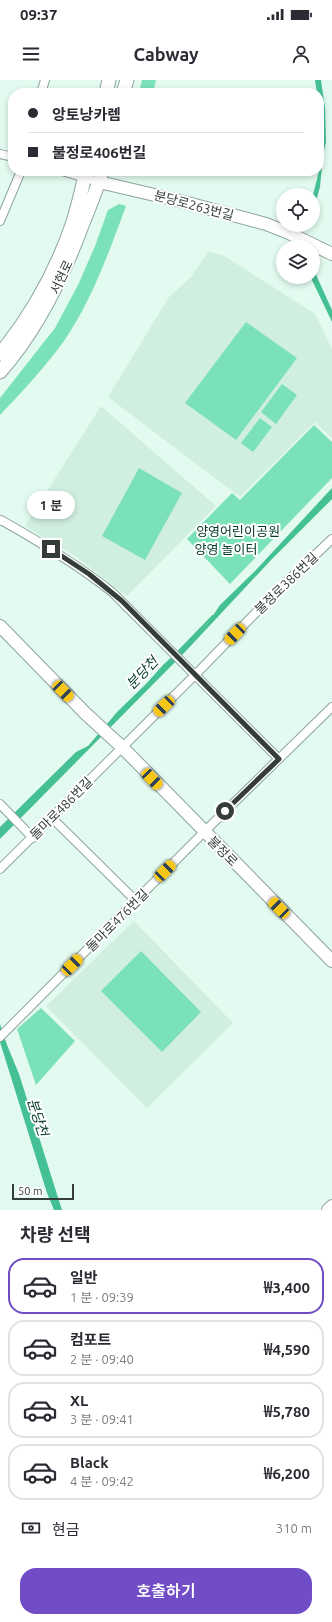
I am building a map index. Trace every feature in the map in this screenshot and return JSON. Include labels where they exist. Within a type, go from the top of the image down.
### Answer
[{"type":"main road","name":"서현로","points":[[0,354],[17,333],[40,296],[58,260],[72,225],[84,176]]},
{"type":"main road","name":"서현로","points":[[0,372],[30,332],[53,295],[77,239],[100,176]]},
{"type":"main road","name":"분당로263번길","points":[[100,176],[266,224],[329,250]]},
{"type":"main road","name":"불정로","points":[[0,626],[332,961]]},
{"type":"main road","points":[[328,1210],[332,1206]]},
{"type":"street","points":[[0,221],[19,176]]},
{"type":"street","points":[[0,521],[1,520],[22,532],[89,574],[122,601],[279,759]]},
{"type":"street","name":"불정로386번길","points":[[118,744],[332,539]]},
{"type":"street","name":"돌마로476번길","points":[[0,1037],[204,832],[332,707]]},
{"type":"street","name":"돌마로486번길","points":[[0,869],[52,818],[118,744]]},
{"type":"street","points":[[1,804],[32,837]]},
{"type":"street","points":[[52,818],[136,900]]},
{"type":"shaded area","points":[[315,80],[321,80],[322,88],[316,88]]},
{"type":"shaded area","points":[[324,101],[326,142],[324,151]]},
{"type":"shaded area","points":[[318,176],[321,176],[320,187],[315,188]]},
{"type":"shaded area","points":[[208,252],[223,255],[315,314],[332,349],[332,438],[315,422],[240,497],[108,397],[169,297],[191,277]]},
{"type":"shaded area","points":[[314,284],[320,284],[332,310],[332,322]]},
{"type":"shaded area","points":[[101,406],[216,506],[127,596],[75,556],[25,526]]},
{"type":"shaded area","points":[[332,488],[332,499],[272,559],[185,652],[0,839],[0,827],[76,752],[88,746],[118,711],[163,665],[208,623],[220,605],[255,571]]},
{"type":"shaded area","points":[[134,921],[233,1023],[147,1108],[46,1006]]},
{"type":"shaded area","points":[[0,1024],[19,1074],[62,1210],[54,1210],[47,1193],[0,1042]]},
{"type":"green space","points":[[142,80],[156,80],[154,88],[140,88]]},
{"type":"green space","points":[[119,204],[126,206],[120,223],[99,275],[74,325],[49,360],[0,415],[0,398],[55,328],[78,285],[95,246],[108,210]]},
{"type":"green space","points":[[246,322],[297,358],[236,440],[185,403]]},
{"type":"green space","points":[[282,384],[297,395],[276,424],[261,412]]},
{"type":"green space","points":[[260,418],[272,427],[253,452],[241,443]]},
{"type":"green space","name":"양영어린이공원","points":[[314,425],[332,442],[332,478],[230,584],[187,539],[232,493],[240,500]]},
{"type":"green space","points":[[139,468],[182,493],[145,560],[102,536]]},
{"type":"green space","points":[[141,951],[201,1012],[162,1052],[101,991]]},
{"type":"green space","points":[[41,1008],[75,1041],[36,1085],[17,1029]]},
{"type":"waterway","name":"분당천","points":[[179,651],[213,616]]},
{"type":"route","points":[[51,549],[89,574],[122,601],[279,759],[225,811]]},
{"type":"park label","name":"양영 놀이터","points":[[226,549]]}]
